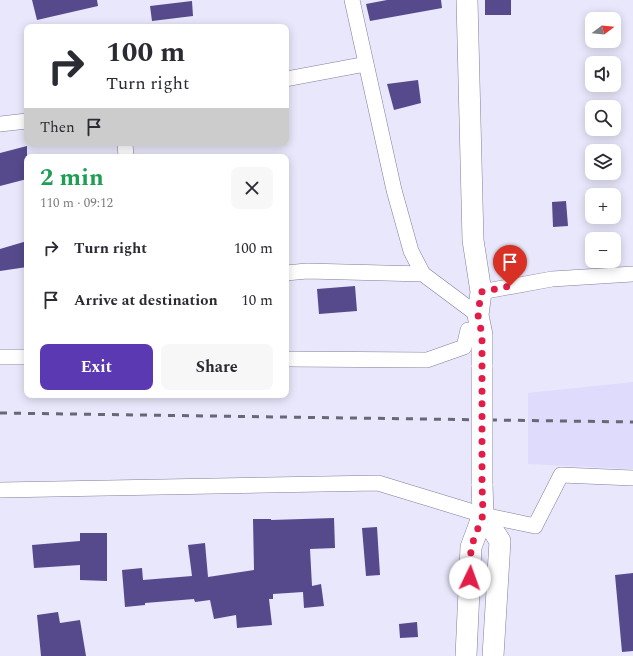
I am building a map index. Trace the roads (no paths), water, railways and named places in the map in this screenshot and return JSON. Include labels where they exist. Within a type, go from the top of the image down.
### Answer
[{"type":"street","points":[[352,0],[394,190],[411,251],[423,274],[478,315]]},
{"type":"street","points":[[466,656],[471,547],[483,515],[482,335],[478,315],[481,292],[473,240],[467,0]]},
{"type":"street","points":[[289,78],[366,64]]},
{"type":"street","points":[[0,124],[24,121]]},
{"type":"street","points":[[289,273],[307,271],[423,274]]},
{"type":"street","points":[[481,292],[552,279],[633,274]]},
{"type":"street","points":[[289,359],[427,360],[464,346],[468,330],[482,335]]},
{"type":"street","points":[[0,357],[24,357]]},
{"type":"street","points":[[0,490],[378,482],[483,515],[535,526],[561,475],[633,478]]},
{"type":"street","points":[[483,515],[500,541],[493,656]]},
{"type":"railway","points":[[0,413],[633,422]]}]
